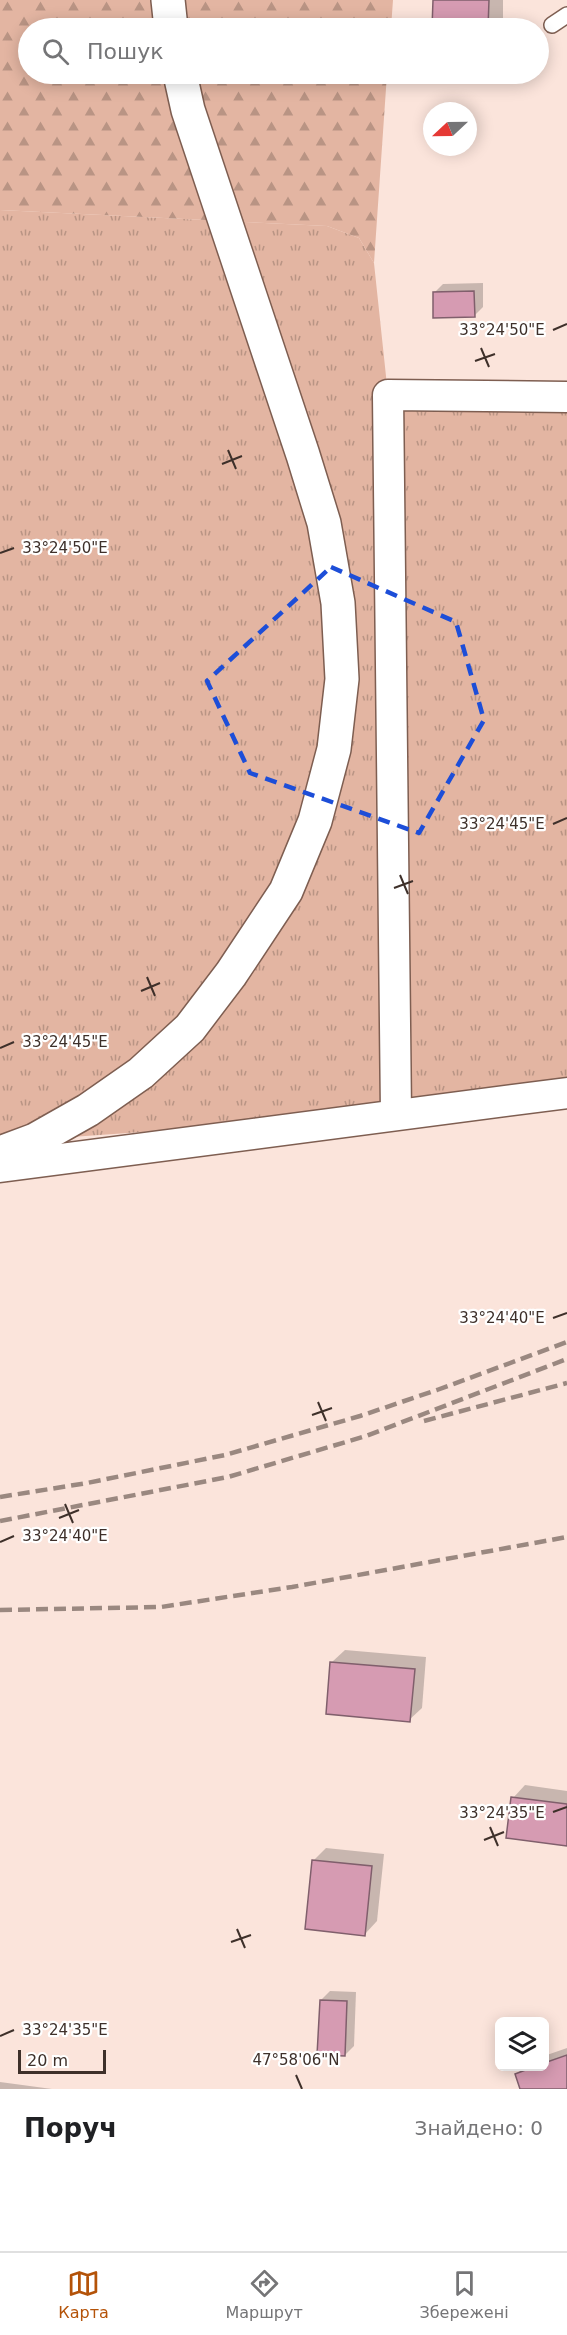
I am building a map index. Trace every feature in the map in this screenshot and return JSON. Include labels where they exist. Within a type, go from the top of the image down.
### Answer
[{"type":"street","points":[[168,0],[170,18]]},
{"type":"street","points":[[0,1153],[34,1140],[88,1110],[141,1072],[190,1028],[231,974],[286,891],[315,821],[334,749],[342,679],[338,603],[324,523],[188,110],[182,84]]},
{"type":"street","points":[[396,1114],[388,395],[567,397]]},
{"type":"street","points":[[0,1167],[567,1093]]},
{"type":"lane","points":[[552,25],[567,15]]},
{"type":"highlighted area","points":[[331,567],[456,622],[484,720],[419,833],[250,773],[207,681]]},
{"type":"green space","points":[[0,0],[393,0],[392,18],[18,18],[18,84],[386,84],[374,263],[359,238],[327,226],[0,210]]},
{"type":"green space","points":[[0,210],[327,226],[359,238],[374,263],[388,395],[567,397],[567,1093],[396,1114],[0,1142]]},
{"type":"building","points":[[433,0],[489,0],[488,18],[432,18]]},
{"type":"building","points":[[474,291],[475,317],[433,318],[433,292]]},
{"type":"building","points":[[330,1662],[415,1669],[410,1722],[326,1714]]},
{"type":"building","points":[[511,1797],[567,1804],[567,1846],[506,1838]]},
{"type":"building","points":[[312,1860],[372,1866],[365,1936],[305,1929]]},
{"type":"building","points":[[320,2000],[347,2001],[345,2056],[317,2055]]},
{"type":"building","points":[[567,2055],[567,2089],[520,2089],[515,2074],[523,2071],[549,2071],[549,2061]]},
{"type":"railway","points":[[0,1497],[87,1483],[225,1455],[360,1416],[567,1342]]},
{"type":"railway","points":[[0,1521],[228,1477],[366,1436],[567,1359]]},
{"type":"railway","points":[[424,1421],[567,1383]]},
{"type":"railway","points":[[0,1610],[161,1607],[292,1587],[567,1537]]}]
